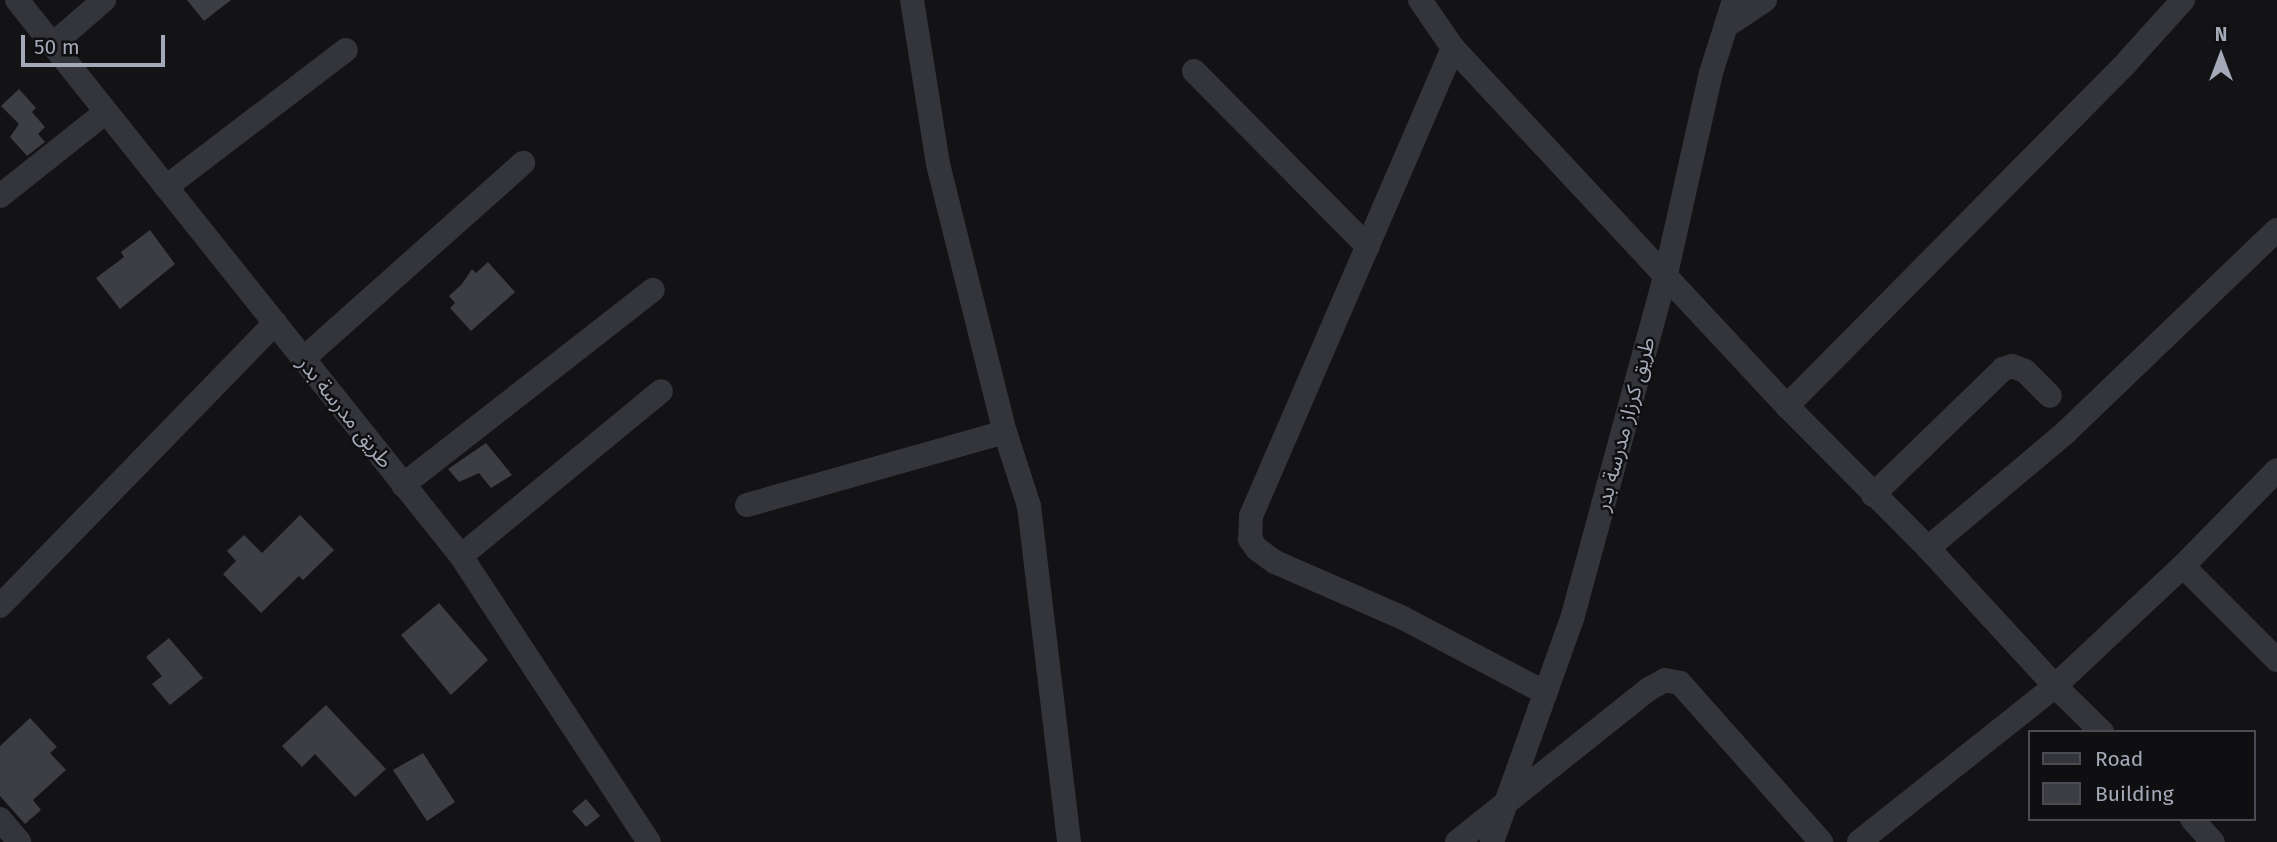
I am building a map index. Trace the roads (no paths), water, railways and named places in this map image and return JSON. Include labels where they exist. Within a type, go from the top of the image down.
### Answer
[{"type":"street","name":"طريق مدرسة بدر","points":[[17,0],[461,556],[649,842]]},
{"type":"street","points":[[52,45],[104,0]]},
{"type":"street","points":[[912,0],[938,164],[1005,432],[1030,506],[1069,842]]},
{"type":"street","name":"طريق كرزاز مدرسة بدر","points":[[1492,842],[1572,618],[1666,274],[1711,73],[1734,0]]},
{"type":"street","points":[[1726,26],[1765,0]]},
{"type":"street","points":[[1787,406],[2088,102],[2183,0]]},
{"type":"street","points":[[1431,5],[1454,48],[1787,406],[1928,548],[2055,686],[2100,730]]},
{"type":"street","points":[[1454,48],[1251,516],[1250,539],[1257,549],[1275,562],[1404,618],[1546,693]]},
{"type":"street","points":[[166,187],[346,50]]},
{"type":"street","points":[[1194,71],[1368,247]]},
{"type":"street","points":[[0,196],[106,112]]},
{"type":"street","points":[[303,359],[523,163]]},
{"type":"street","points":[[1928,548],[2066,432],[2277,230]]},
{"type":"street","points":[[404,485],[653,290]]},
{"type":"street","points":[[4,598],[275,323]]},
{"type":"street","points":[[1873,495],[2003,369],[2012,366],[2025,372],[2050,396]]},
{"type":"street","points":[[461,556],[661,391]]},
{"type":"street","points":[[747,505],[1005,432]]},
{"type":"street","points":[[1858,842],[2055,686],[2272,487]]},
{"type":"street","points":[[2183,566],[2277,660]]},
{"type":"street","points":[[1457,842],[1649,689],[1665,680],[1681,682],[1821,842]]},
{"type":"street","points":[[0,819],[19,842]]},
{"type":"street","points":[[2194,821],[2213,842]]}]
